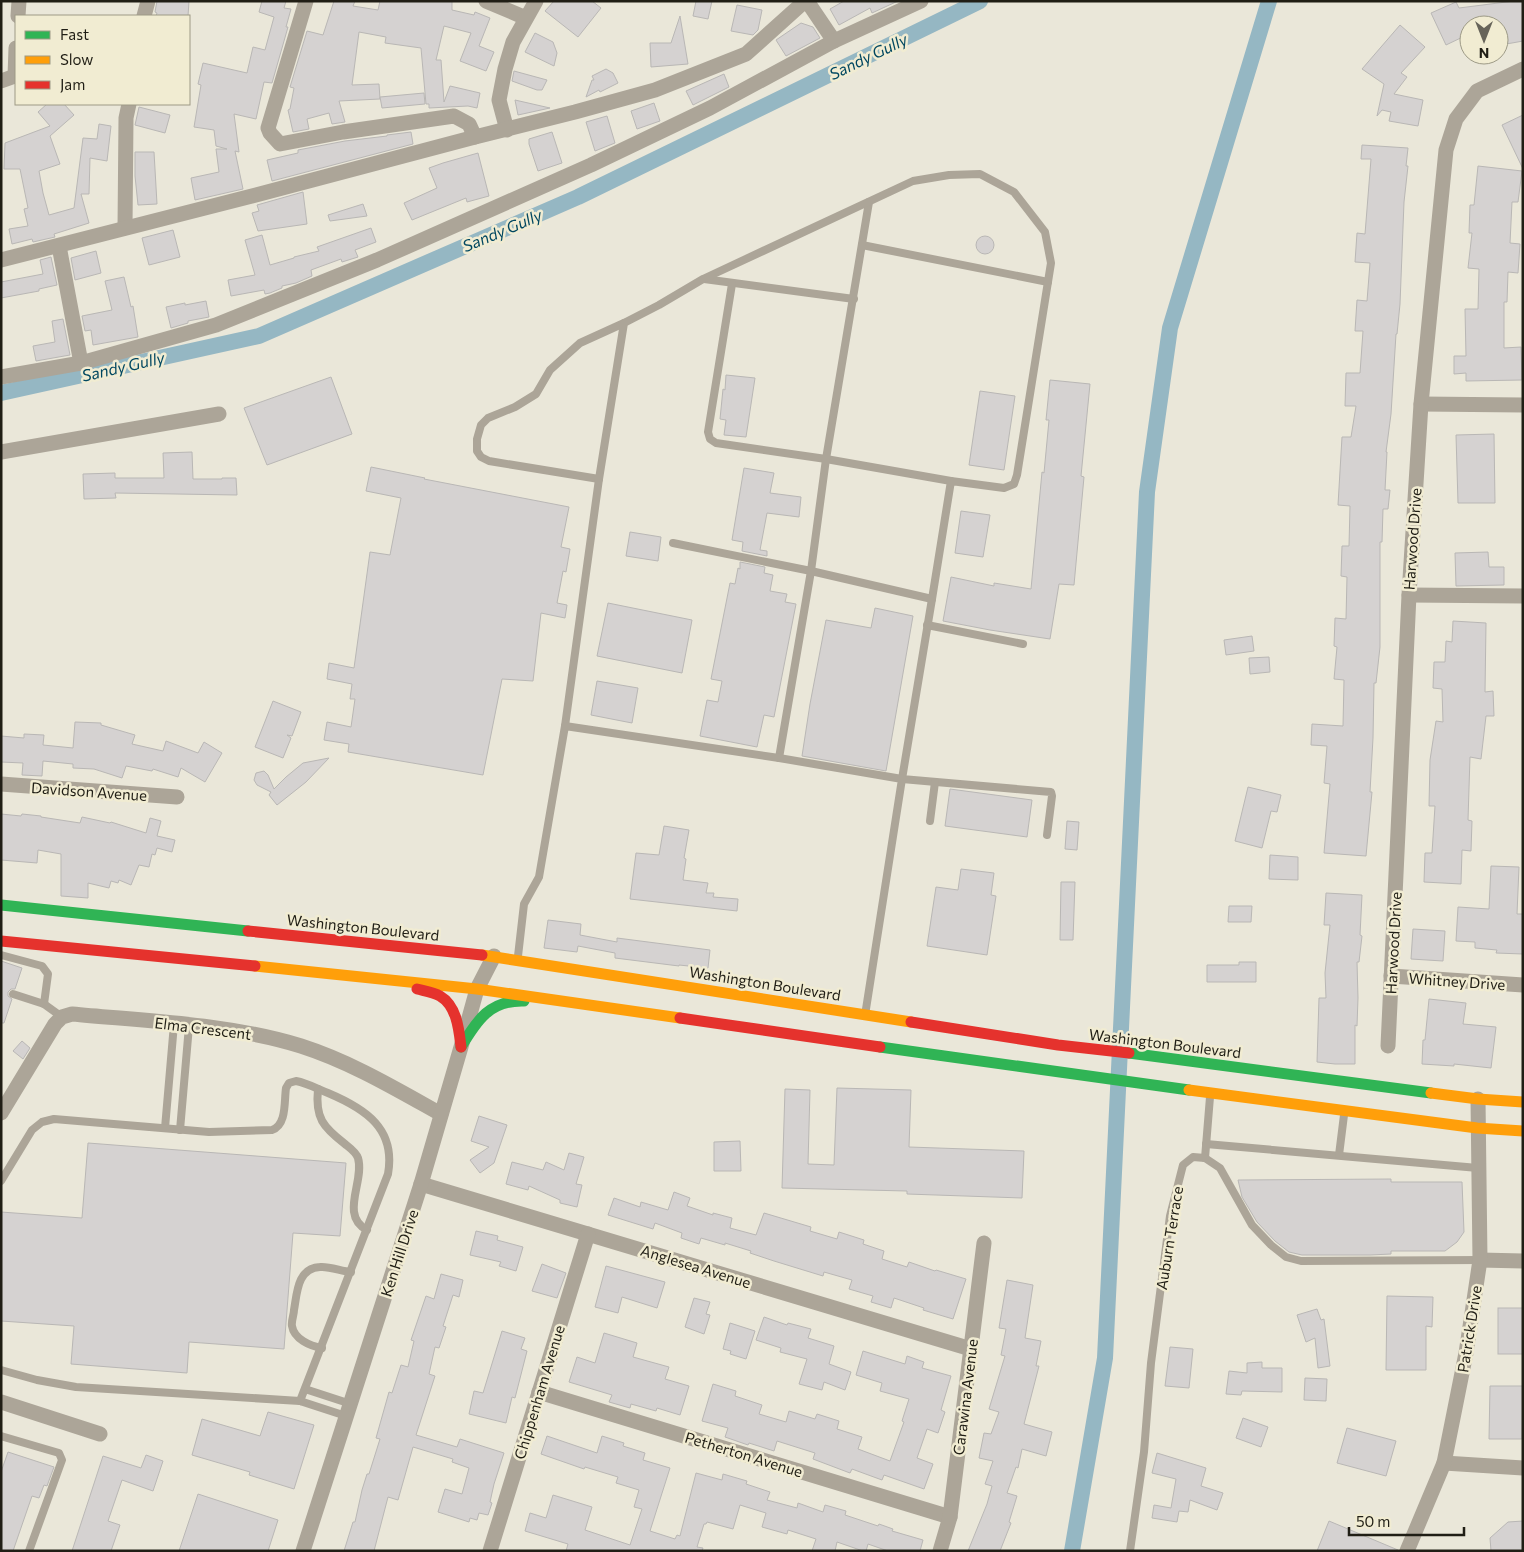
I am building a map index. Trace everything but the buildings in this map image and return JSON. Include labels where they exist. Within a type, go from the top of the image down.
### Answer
[{"type":"highway","name":"Washington Boulevard","points":[[1,905],[518,959],[1058,1045],[1158,1056],[1478,1099],[1523,1102]]},
{"type":"highway","points":[[1,941],[476,989],[1157,1086],[1477,1128],[1523,1131]]},
{"type":"highway","points":[[388,979],[443,998],[450,1006],[457,1021],[461,1047]]},
{"type":"highway","points":[[461,1047],[475,1025],[493,1006],[518,1000],[544,1004],[569,1002]]},
{"type":"street","points":[[18,15],[19,1]]},
{"type":"street","points":[[144,15],[148,1]]},
{"type":"street","points":[[306,1],[268,128],[280,144],[343,132],[454,116],[469,124],[475,137]]},
{"type":"street","points":[[486,1],[526,18]]},
{"type":"street","points":[[507,130],[499,100],[505,68],[513,42],[536,1]]},
{"type":"street","points":[[1,260],[655,90],[746,54],[806,1],[834,41]]},
{"type":"street","points":[[1,377],[81,363],[216,325],[376,260],[616,153],[710,108],[834,41],[920,1]]},
{"type":"street","name":"Harwood Drive","points":[[1388,1046],[1409,595],[1421,404],[1446,150],[1456,119],[1477,91],[1523,69]]},
{"type":"street","points":[[1,81],[15,76]]},
{"type":"street","points":[[126,228],[126,118],[129,105]]},
{"type":"street","points":[[59,246],[81,363]]},
{"type":"street","points":[[1421,404],[1523,406]]},
{"type":"street","points":[[1,452],[219,414]]},
{"type":"street","points":[[1409,595],[1523,596]]},
{"type":"street","name":"Davidson Avenue","points":[[1,784],[177,797]]},
{"type":"street","name":"Ken Hill Drive","points":[[303,1551],[421,1184],[476,989],[494,956]]},
{"type":"street","name":"Whitney Drive","points":[[1391,976],[1523,985]]},
{"type":"street","name":"Elma Crescent","points":[[62,1017],[72,1014],[246,1032],[302,1046],[358,1068],[441,1114]]},
{"type":"street","points":[[1,1113],[55,1024],[62,1017]]},
{"type":"street","name":"Patrick Drive","points":[[1407,1551],[1444,1463],[1466,1353],[1480,1260],[1478,1099]]},
{"type":"street","name":"Anglesea Avenue","points":[[421,1184],[971,1349]]},
{"type":"street","name":"Chippenham Avenue","points":[[493,1550],[588,1234]]},
{"type":"street","name":"Carawina Avenue","points":[[940,1551],[950,1517],[984,1243]]},
{"type":"street","points":[[1480,1260],[1523,1261]]},
{"type":"street","name":"Petherton Avenue","points":[[539,1392],[950,1517]]},
{"type":"street","points":[[1,1402],[100,1434]]},
{"type":"street","points":[[1444,1463],[1523,1468]]},
{"type":"lane","points":[[599,479],[489,461],[481,457],[477,452],[477,439],[481,425],[488,418],[515,407],[536,394],[550,370],[580,343],[659,305],[703,279],[914,181],[949,175],[980,174],[1014,192],[1045,232],[1052,263],[1014,484],[1004,488],[951,481],[826,459],[716,443],[710,439],[708,432],[732,284]]},
{"type":"lane","points":[[778,758],[811,571],[826,459],[869,202]]},
{"type":"lane","points":[[862,245],[1048,282]]},
{"type":"lane","points":[[703,279],[854,299]]},
{"type":"lane","points":[[518,959],[524,904],[539,877],[565,726],[599,479],[624,323]]},
{"type":"lane","points":[[865,1014],[951,481]]},
{"type":"lane","points":[[673,543],[811,571],[932,599]]},
{"type":"lane","points":[[927,625],[1023,644]]},
{"type":"lane","points":[[565,726],[902,779],[1050,792],[1052,796],[1047,835]]},
{"type":"lane","points":[[930,821],[934,782]]},
{"type":"lane","points":[[1,955],[42,966],[48,974],[44,1004]]},
{"type":"lane","points":[[13,994],[44,1004],[62,1017]]},
{"type":"lane","points":[[165,1128],[181,1025]]},
{"type":"lane","points":[[180,1130],[181,1025]]},
{"type":"lane","points":[[1,1181],[32,1130],[47,1120],[54,1119],[209,1132],[274,1130],[282,1121],[286,1088],[289,1083],[294,1081],[299,1081],[348,1101],[362,1110],[384,1134],[390,1154],[388,1174],[300,1401]]},
{"type":"lane","points":[[318,1089],[317,1103],[320,1120],[331,1133],[354,1151],[358,1159],[359,1167],[354,1214],[359,1225],[367,1230]]},
{"type":"lane","points":[[1210,1093],[1205,1158],[1220,1168],[1252,1225],[1271,1245],[1286,1257],[1301,1261],[1480,1260]]},
{"type":"lane","points":[[1339,1155],[1344,1111]]},
{"type":"lane","points":[[1206,1144],[1478,1168]]},
{"type":"lane","name":"Auburn Terrace","points":[[1130,1551],[1144,1452],[1151,1363],[1170,1216],[1183,1165],[1193,1157],[1205,1158]]},
{"type":"lane","points":[[322,1348],[315,1347],[298,1337],[292,1326],[298,1282],[307,1272],[319,1267],[351,1272]]},
{"type":"lane","points":[[1,1370],[37,1380],[76,1387],[300,1401],[349,1410]]},
{"type":"lane","points":[[305,1389],[349,1410]]},
{"type":"lane","points":[[1,1436],[59,1453],[62,1460],[29,1551]]},
{"type":"waterway","name":"Sandy Gully","points":[[1,393],[259,336],[578,197],[980,1]]},
{"type":"waterway","points":[[1072,1551],[1105,1358],[1147,492],[1170,328],[1269,1]]},
{"type":"traffic: fast","points":[[1,905],[248,931]]},
{"type":"traffic: fast","points":[[461,1047],[479,1020],[493,1008],[502,1004],[524,1001]]},
{"type":"traffic: fast","points":[[880,1047],[1189,1090]]},
{"type":"traffic: fast","points":[[1129,1053],[1431,1093]]},
{"type":"traffic: slow","points":[[482,955],[911,1022]]},
{"type":"traffic: slow","points":[[255,966],[477,989],[680,1018]]},
{"type":"traffic: slow","points":[[1189,1090],[1477,1128],[1523,1131]]},
{"type":"traffic: slow","points":[[1431,1093],[1523,1102]]},
{"type":"traffic: jam","points":[[248,931],[482,955]]},
{"type":"traffic: jam","points":[[1,941],[255,966]]},
{"type":"traffic: jam","points":[[417,989],[440,996],[446,1000],[454,1012],[461,1047]]},
{"type":"traffic: jam","points":[[680,1018],[880,1047]]},
{"type":"traffic: jam","points":[[911,1022],[1058,1045],[1129,1053]]}]
